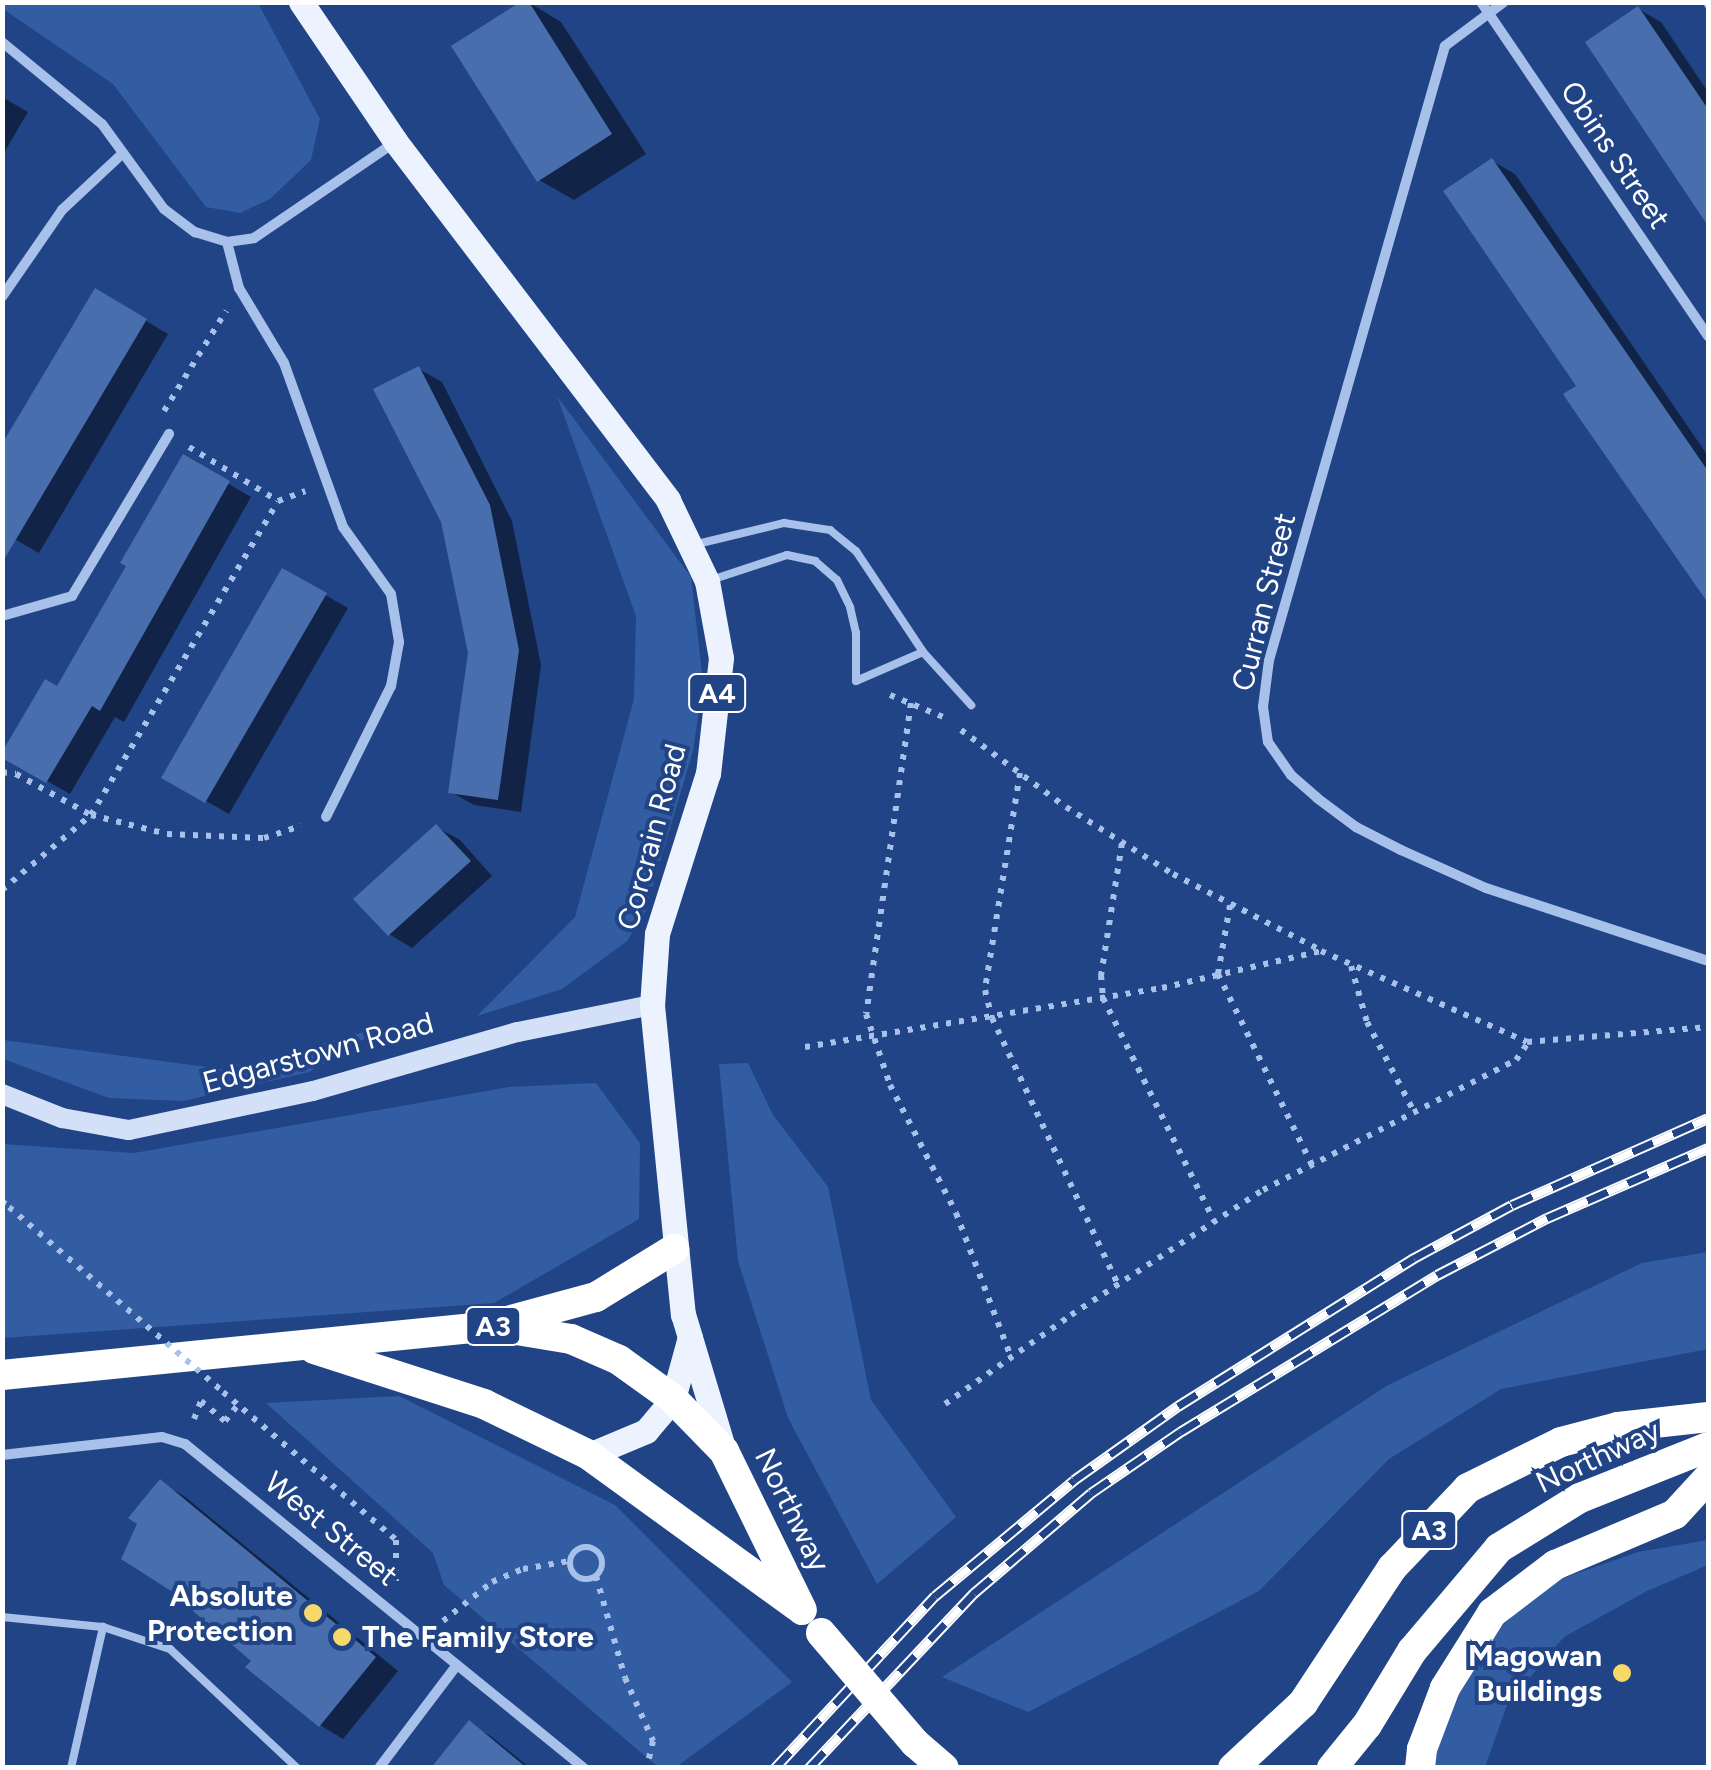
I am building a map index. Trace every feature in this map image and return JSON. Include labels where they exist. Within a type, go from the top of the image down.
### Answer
[{"type":"highway","points":[[492,1326],[596,1297],[674,1249]]},
{"type":"highway","name":"Northway","points":[[2,1375],[492,1326],[571,1339],[619,1360],[672,1399],[724,1451],[812,1622]]},
{"type":"highway","name":"Northway","points":[[297,1344],[484,1404],[590,1456],[812,1622],[915,1743],[944,1768]]},
{"type":"highway","name":"Northway","points":[[1239,1766],[1303,1704],[1392,1568],[1468,1488],[1561,1442],[1618,1427],[1708,1417]]},
{"type":"highway","name":"Northway","points":[[1332,1768],[1368,1725],[1412,1651],[1499,1548],[1580,1498],[1708,1447]]},
{"type":"highway","points":[[1420,1768],[1422,1748],[1444,1688],[1492,1613],[1556,1564],[1674,1514],[1708,1478]]},
{"type":"main road","name":"Corcrain Road","points":[[301,2],[395,141],[668,500],[707,581],[721,658],[708,773],[657,934],[652,1005],[674,1249],[690,1337],[724,1451]]},
{"type":"main road","name":"Edgarstown Road","points":[[2,1094],[62,1118],[130,1130],[313,1092],[518,1032],[652,1005]]},
{"type":"main road","points":[[590,1456],[646,1430],[672,1399],[690,1337]]},
{"type":"street","name":"Curran Street","points":[[1504,2],[1484,8],[1445,46],[1270,660],[1263,707],[1268,742],[1291,775],[1317,798],[1356,827],[1401,850],[1486,888],[1708,961]]},
{"type":"street","name":"Obins Street","points":[[1484,8],[1708,336]]},
{"type":"street","points":[[2,42],[102,124],[164,209],[195,232],[227,242],[254,238],[395,141]]},
{"type":"street","points":[[2,297],[62,210],[123,153]]},
{"type":"street","points":[[227,242],[240,288],[284,363],[343,527],[391,594],[399,642],[391,686],[326,817]]},
{"type":"street","points":[[2,616],[72,596],[169,434]]},
{"type":"street","name":"West Street","points":[[2,1455],[162,1437],[184,1444],[584,1768]]},
{"type":"street","points":[[379,1768],[457,1664]]},
{"type":"lane","points":[[692,544],[784,523],[830,530],[856,551],[923,652],[971,705]]},
{"type":"lane","points":[[707,581],[787,555],[816,561],[837,580],[850,607],[856,633],[856,681],[923,652]]},
{"type":"lane","points":[[2,1617],[103,1626],[170,1648],[297,1768]]},
{"type":"lane","points":[[71,1768],[103,1626]]},
{"type":"path","points":[[240,288],[155,425],[278,502]]},
{"type":"path","points":[[2,890],[91,816],[278,502],[324,483]]},
{"type":"path","points":[[856,681],[938,713],[1122,843],[1230,905],[1350,965],[1529,1042],[1708,1027]]},
{"type":"path","points":[[911,703],[866,1014],[890,1085],[956,1213],[1011,1357]]},
{"type":"path","points":[[2,772],[16,774],[91,816],[167,834],[264,838],[326,817]]},
{"type":"path","points":[[1020,773],[985,990],[992,1018],[1118,1284]]},
{"type":"path","points":[[1122,843],[1101,975],[1104,998],[1214,1221]]},
{"type":"path","points":[[1230,905],[1218,974],[1312,1164]]},
{"type":"path","points":[[805,1047],[1104,998],[1321,951]]},
{"type":"path","points":[[1350,965],[1367,1022],[1414,1110]]},
{"type":"path","points":[[945,1404],[1214,1221],[1312,1164],[1516,1060],[1529,1042]]},
{"type":"path","points":[[6,1204],[396,1540],[396,1614]]},
{"type":"path","points":[[201,1401],[225,1420],[238,1405]]},
{"type":"path","points":[[425,1638],[492,1582],[522,1570],[570,1561],[579,1548],[594,1549],[602,1562],[596,1576],[625,1678],[653,1741],[647,1768]]},
{"type":"path","points":[[570,1561],[572,1571],[580,1578],[596,1576]]},
{"type":"shaded area","points":[[2,3],[258,3],[320,119],[311,160],[270,199],[240,213],[206,207],[113,84],[3,9]]},
{"type":"shaded area","points":[[557,396],[691,577],[703,682],[693,751],[645,912],[627,941],[562,989],[477,1016],[575,917],[634,699],[636,616]]},
{"type":"shaded area","points":[[384,1027],[309,1072],[183,1101],[109,1098],[3,1059],[3,1040],[222,1069]]},
{"type":"shaded area","points":[[748,1063],[773,1115],[828,1187],[871,1400],[956,1517],[877,1584],[788,1418],[738,1261],[719,1064]]},
{"type":"shaded area","points":[[596,1083],[640,1143],[639,1219],[494,1303],[3,1338],[3,1144],[134,1153],[509,1087]]},
{"type":"shaded area","points":[[1708,1252],[1708,1349],[1501,1389],[1389,1459],[1259,1591],[1028,1712],[942,1677],[1388,1385],[1642,1263]]},
{"type":"shaded area","points":[[399,1396],[615,1505],[792,1682],[676,1767],[658,1767],[444,1585],[433,1553],[266,1403]]},
{"type":"shaded area","points":[[1708,1540],[1708,1565],[1647,1591],[1564,1637],[1507,1705],[1485,1767],[1430,1768],[1438,1736],[1479,1648],[1546,1584],[1638,1552]]},
{"type":"building","points":[[520,2],[529,2],[612,134],[537,182],[451,46]]},
{"type":"building","points":[[1638,6],[1708,109],[1708,226],[1585,42]]},
{"type":"building","points":[[1492,158],[1708,471],[1708,603],[1563,394],[1576,386],[1443,191]]},
{"type":"building","points":[[95,288],[147,319],[2,563],[2,444]]},
{"type":"building","points":[[419,366],[490,505],[519,650],[498,800],[448,793],[468,653],[441,522],[373,389]]},
{"type":"building","points":[[183,454],[230,481],[100,711],[92,706],[46,783],[2,758],[2,752],[45,679],[57,686],[126,566],[120,563]]},
{"type":"building","points":[[282,568],[327,593],[205,803],[161,778]]},
{"type":"building","points":[[436,824],[471,861],[388,936],[353,899]]},
{"type":"building","points":[[160,1479],[376,1657],[319,1727],[245,1667],[251,1661],[193,1611],[196,1607],[121,1559],[137,1524],[128,1518]]},
{"type":"building","points":[[469,1720],[527,1768],[431,1768]]},
{"type":"railway","points":[[775,1768],[935,1596],[1074,1480],[1178,1406],[1414,1258],[1512,1205],[1708,1118]]},
{"type":"railway","points":[[809,1768],[974,1593],[1091,1493],[1180,1432],[1437,1275],[1547,1218],[1708,1148]]},
{"type":"place","name":"Absolute Protection","points":[[313,1613]]},
{"type":"place","name":"The Family Store","points":[[342,1637]]},
{"type":"place","name":"Magowan Buildings","points":[[1622,1673]]}]
